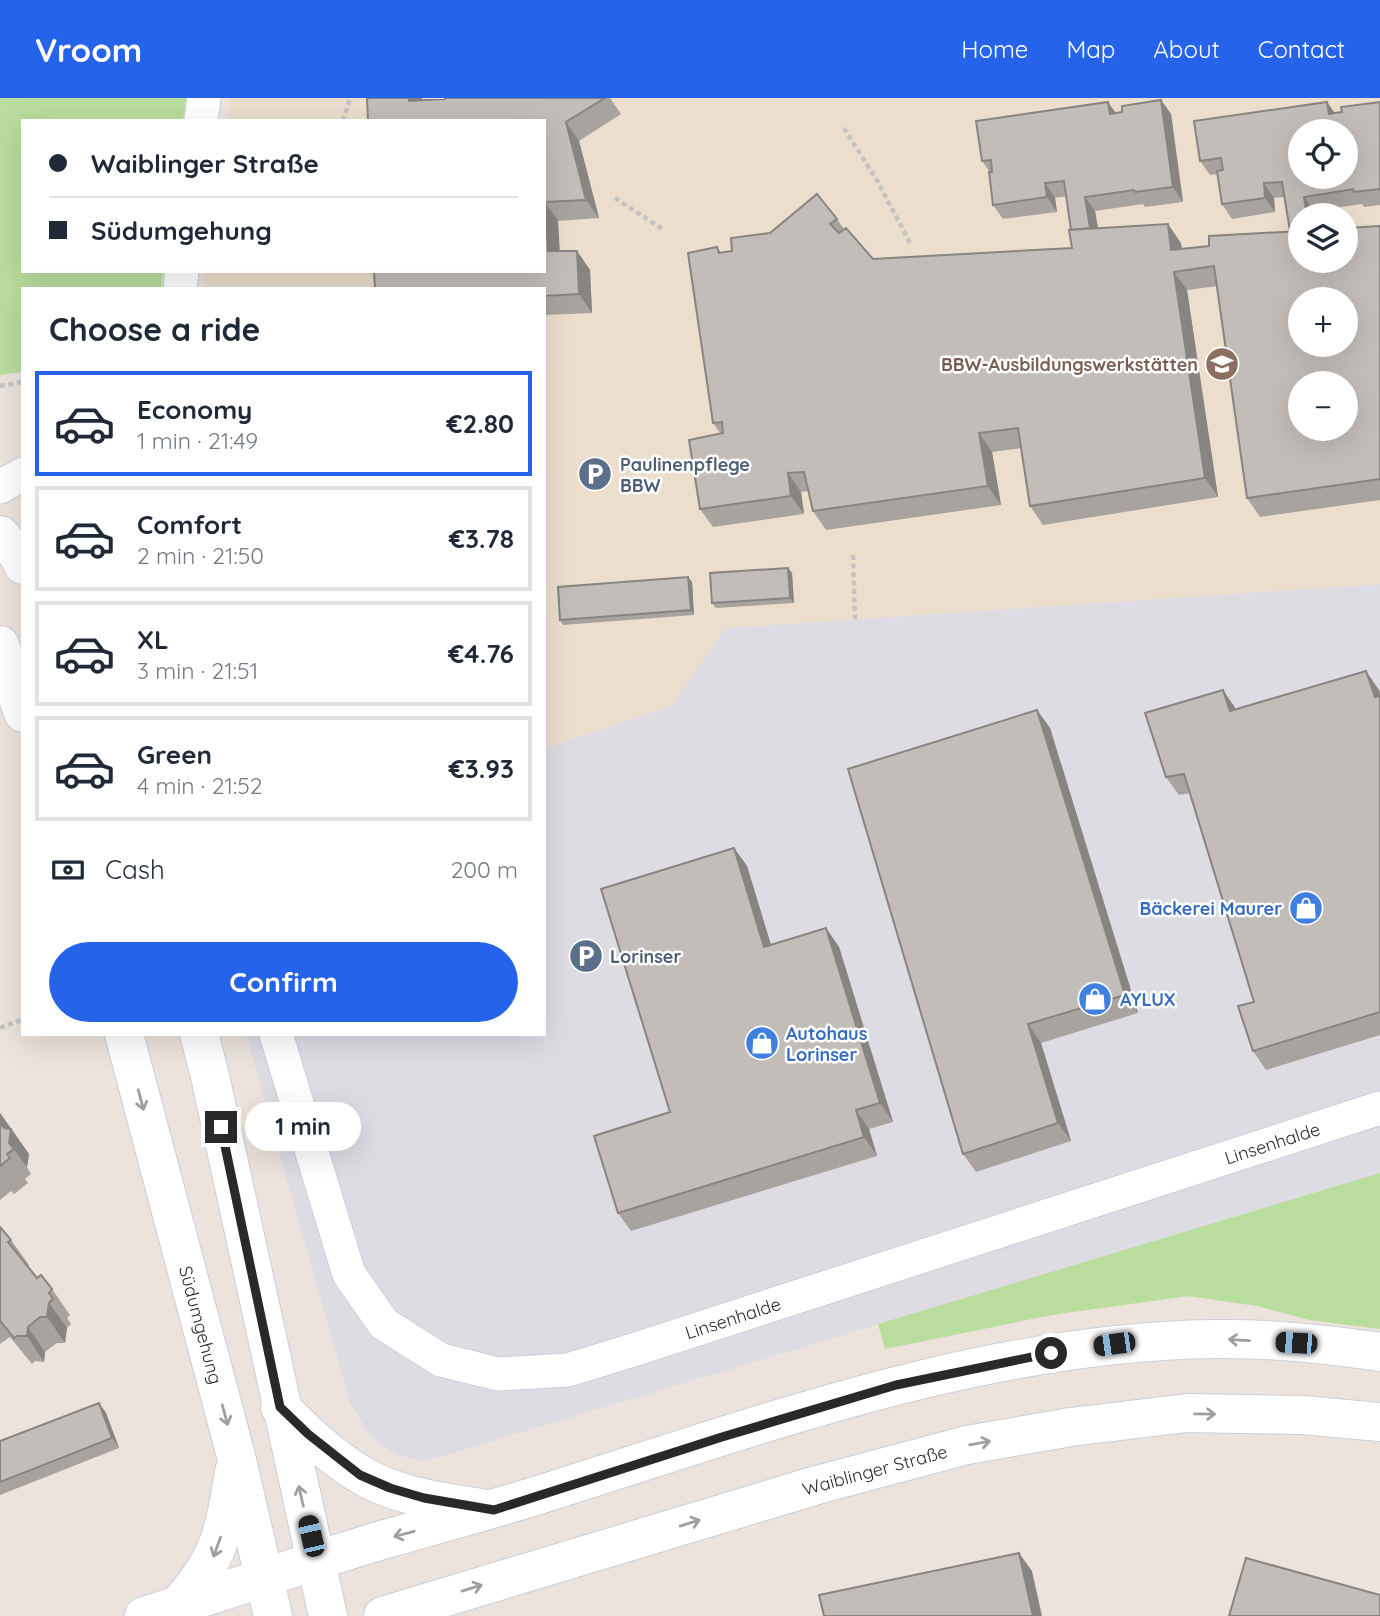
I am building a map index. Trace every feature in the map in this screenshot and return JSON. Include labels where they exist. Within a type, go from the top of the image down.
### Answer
[{"type":"main road","points":[[0,535],[21,560]]},
{"type":"main road","points":[[0,645],[21,707]]},
{"type":"main road","name":"Südumgehung","points":[[125,1036],[236,1456],[273,1616]]},
{"type":"main road","points":[[200,1036],[328,1616]]},
{"type":"main road","points":[[161,1611],[380,1541],[494,1510],[896,1385],[1030,1356],[1114,1344],[1215,1338],[1323,1344],[1380,1352]]},
{"type":"main road","points":[[280,1407],[317,1442],[360,1475],[424,1498],[494,1510]]},
{"type":"main road","name":"Waiblinger Straße","points":[[383,1616],[424,1609],[817,1485],[967,1445],[1071,1427],[1187,1413],[1303,1415],[1380,1422]]},
{"type":"main road","points":[[161,1611],[196,1586],[216,1552],[236,1456]]},
{"type":"street","points":[[201,119],[204,98]]},
{"type":"street","points":[[0,487],[21,475]]},
{"type":"street","name":"Linsenhalde","points":[[277,1036],[349,1273],[384,1324],[441,1360],[498,1374],[569,1370],[1380,1108]]},
{"type":"path","points":[[344,119],[351,98]]},
{"type":"path","points":[[845,128],[911,246]]},
{"type":"path","points":[[615,198],[664,230]]},
{"type":"path","points":[[0,386],[21,382]]},
{"type":"path","points":[[853,555],[855,619]]},
{"type":"path","points":[[0,1028],[21,1020]]},
{"type":"shaded area","points":[[231,98],[1380,98],[1380,584],[726,628],[671,706],[546,748],[546,287],[203,287],[206,273],[546,273],[546,119],[227,119]]},
{"type":"shaded area","points":[[1380,584],[1380,1173],[423,1462],[396,1454],[370,1436],[350,1403],[247,1036],[546,1036],[546,748],[671,706],[726,628]]},
{"type":"green space","points":[[0,98],[186,98],[183,119],[21,119],[21,273],[163,273],[161,287],[21,287],[21,372],[0,375]]},
{"type":"green space","points":[[1380,1173],[1380,1329],[1309,1320],[1257,1306],[1188,1296],[1052,1315],[885,1349],[878,1324]]},
{"type":"building","points":[[367,98],[409,98],[409,101],[445,98],[605,98],[566,122],[586,200],[546,202],[546,119],[368,119]]},
{"type":"building","points":[[1161,100],[1173,187],[1085,197],[1090,228],[1071,230],[1064,181],[1045,183],[1047,197],[993,205],[989,172],[992,172],[991,160],[982,161],[976,121],[1108,102],[1110,114],[1122,112],[1122,106]]},
{"type":"building","points":[[1327,102],[1329,114],[1342,112],[1341,107],[1380,102],[1380,189],[1354,192],[1353,189],[1304,197],[1305,203],[1288,203],[1288,219],[1282,182],[1264,183],[1265,198],[1222,204],[1217,171],[1223,170],[1221,158],[1200,161],[1194,121]]},
{"type":"building","points":[[817,194],[837,219],[830,224],[839,233],[846,228],[873,259],[1072,248],[1069,230],[1168,224],[1171,250],[1209,246],[1209,236],[1288,232],[1288,273],[1358,273],[1358,227],[1380,226],[1380,479],[1247,498],[1214,266],[1174,272],[1205,478],[1030,506],[1018,428],[979,433],[988,486],[813,511],[804,472],[788,473],[791,496],[700,509],[689,440],[723,433],[722,422],[713,423],[688,253],[717,247],[719,253],[732,251],[731,238],[770,233]]},
{"type":"building","points":[[546,218],[548,251],[577,251],[579,294],[546,296],[546,287],[375,287],[374,273],[546,273]]},
{"type":"building","points":[[788,568],[790,598],[712,603],[710,573]]},
{"type":"building","points":[[688,577],[691,610],[560,620],[558,587]]},
{"type":"building","name":"Bäckerei Maurer","points":[[1366,671],[1375,697],[1380,696],[1380,1012],[1253,1051],[1238,1006],[1254,1002],[1184,774],[1166,777],[1145,713],[1223,690],[1230,711]]},
{"type":"building","points":[[1037,710],[1125,995],[1028,1024],[1058,1123],[963,1154],[848,769]]},
{"type":"building","name":"Autohaus Lorinser","points":[[734,848],[764,947],[826,928],[880,1103],[856,1110],[864,1137],[618,1213],[594,1136],[670,1112],[601,889]]},
{"type":"building","points":[[0,1123],[4,1128],[11,1129],[9,1143],[14,1149],[7,1154],[10,1158],[0,1166]]},
{"type":"building","points":[[0,1227],[11,1240],[8,1242],[37,1278],[41,1275],[52,1289],[49,1293],[53,1299],[49,1303],[47,1317],[40,1317],[28,1327],[27,1336],[14,1338],[0,1321]]},
{"type":"building","points":[[99,1403],[112,1438],[0,1482],[0,1441]]},
{"type":"building","points":[[1019,1553],[1033,1616],[824,1616],[819,1595]]},
{"type":"building","points":[[1246,1558],[1380,1595],[1380,1616],[1229,1616]]},
{"type":"place","name":"BBW-Ausbildungswerkstätten","points":[[1222,364]]},
{"type":"place","name":"Paulinenpflege BBW","points":[[595,474]]},
{"type":"place","name":"Bäckerei Maurer","points":[[1306,908]]},
{"type":"place","name":"Lorinser","points":[[586,956]]},
{"type":"place","name":"AYLUX","points":[[1095,999]]},
{"type":"place","name":"Autohaus Lorinser","points":[[762,1043]]},
{"type":"route","points":[[221,1127],[280,1407],[335,1458],[360,1475],[424,1498],[494,1510],[896,1385],[1051,1353]]}]
